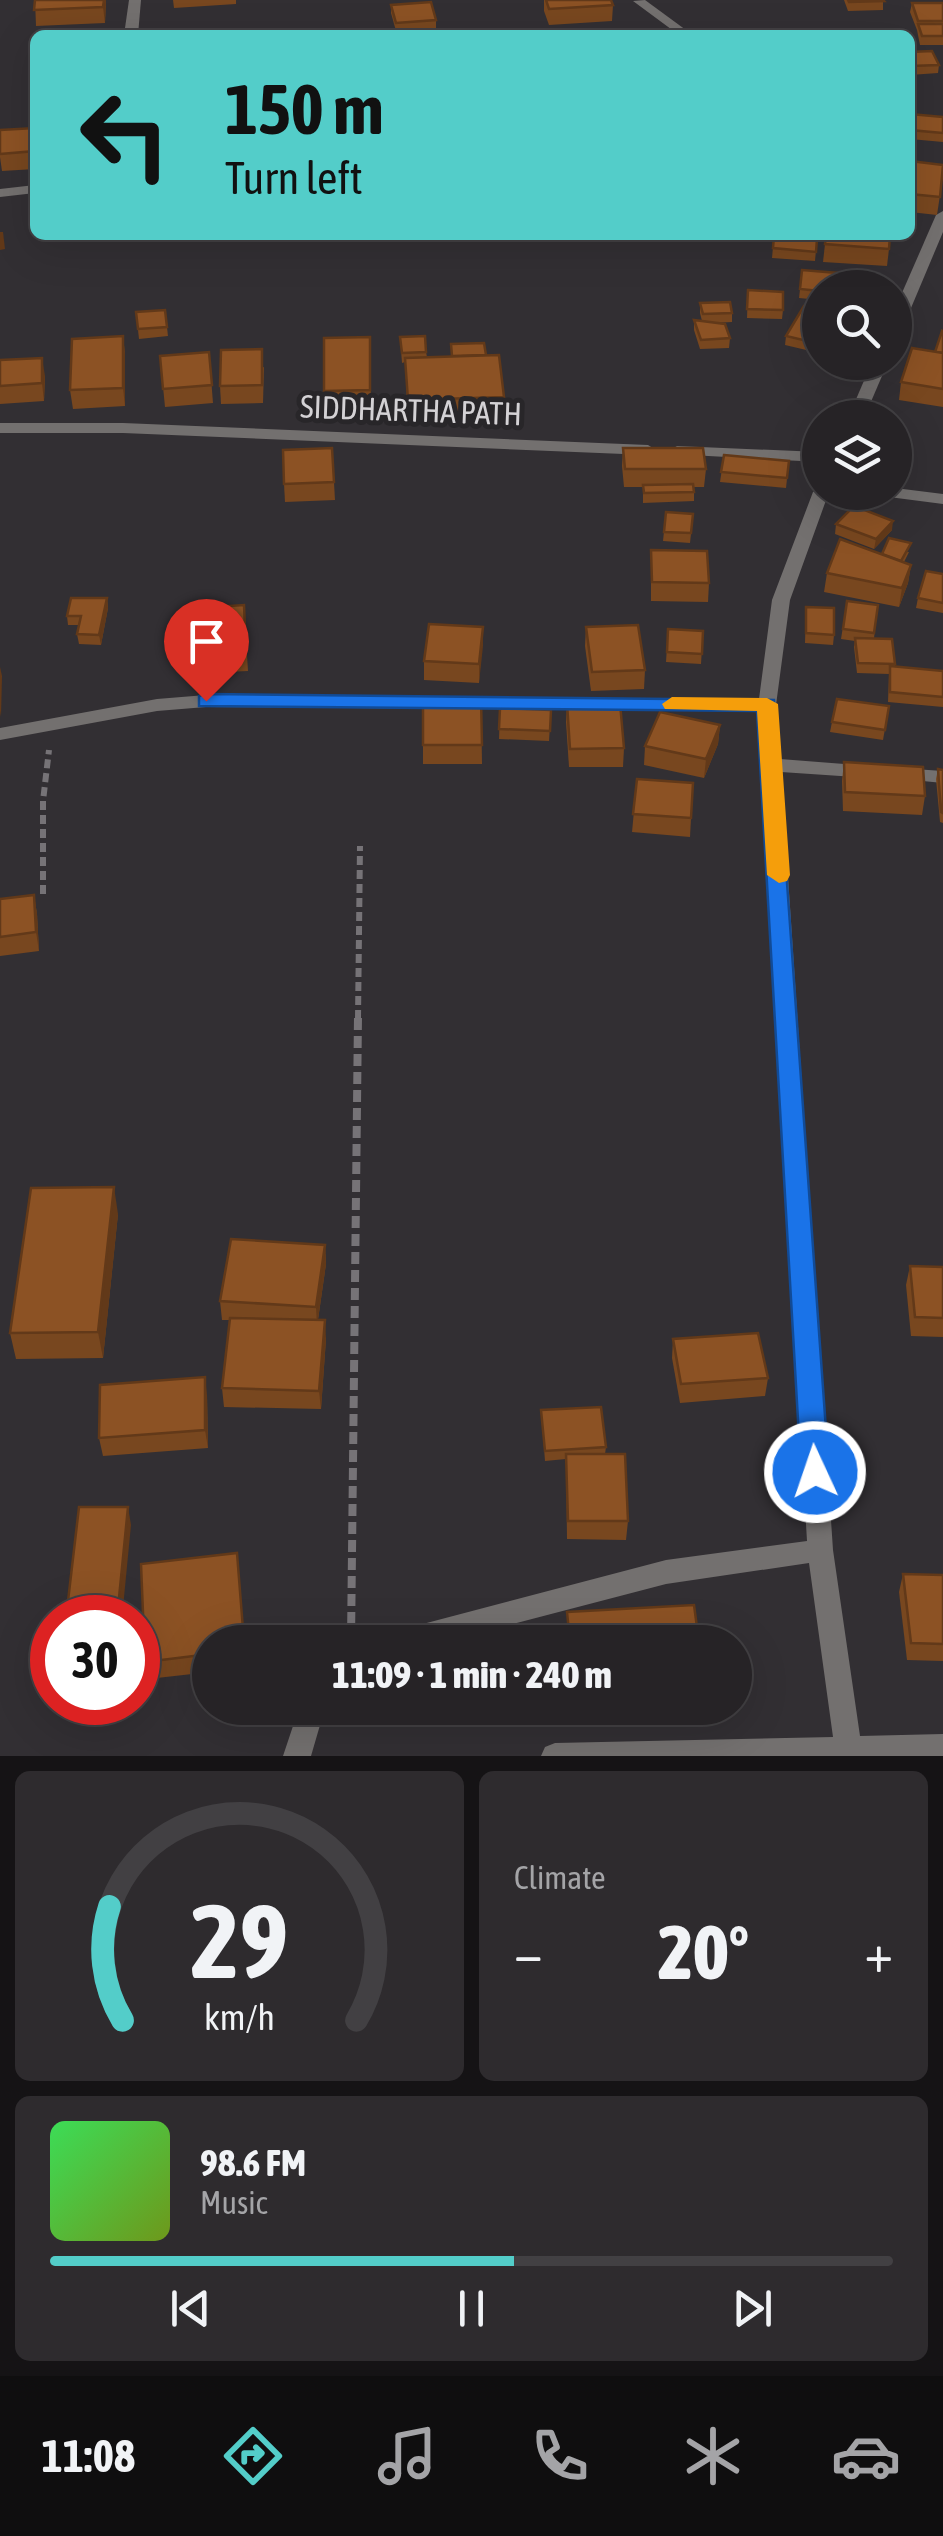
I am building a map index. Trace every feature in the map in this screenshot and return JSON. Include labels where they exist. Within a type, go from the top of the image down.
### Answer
[{"type":"street","points":[[132,30],[136,0]]},
{"type":"street","points":[[0,194],[30,189]]},
{"type":"street","points":[[912,287],[943,215]]},
{"type":"street","name":"SIDDHARTHA PATH","points":[[0,428],[124,428],[802,456]]},
{"type":"street","points":[[912,495],[943,499]]},
{"type":"street","points":[[814,510],[781,600],[767,704],[820,1550],[848,1752]]},
{"type":"street","points":[[0,734],[157,705],[206,701],[767,704]]},
{"type":"street","points":[[772,765],[943,777]]},
{"type":"street","points":[[465,1625],[666,1572],[820,1550]]},
{"type":"street","points":[[297,1756],[307,1725]]},
{"type":"street","points":[[555,1756],[943,1747]]},
{"type":"lane","points":[[639,1],[679,30]]},
{"type":"path","points":[[43,894],[43,800],[52,724]]},
{"type":"path","points":[[351,1625],[360,846]]},
{"type":"building","points":[[35,0],[104,0],[103,7],[34,10]]},
{"type":"building","points":[[546,0],[611,0],[613,5],[549,9]]},
{"type":"building","points":[[431,2],[436,20],[396,23],[391,5]]},
{"type":"building","points":[[912,3],[943,3],[943,21],[918,21]]},
{"type":"building","points":[[918,24],[943,24],[943,36],[922,36]]},
{"type":"building","points":[[932,51],[939,65],[915,66],[915,52]]},
{"type":"building","points":[[915,114],[943,117],[943,133],[915,130]]},
{"type":"building","points":[[30,128],[30,151],[0,154],[0,130]]},
{"type":"building","points":[[915,162],[943,165],[940,197],[915,194]]},
{"type":"building","points":[[774,240],[817,240],[816,252],[773,248]]},
{"type":"building","points":[[825,240],[890,240],[889,249],[825,244]]},
{"type":"building","points":[[748,290],[783,292],[783,310],[747,309]]},
{"type":"building","points":[[730,302],[732,313],[703,314],[700,303]]},
{"type":"building","points":[[802,309],[802,340],[786,336]]},
{"type":"building","points":[[165,310],[167,327],[138,329],[136,312]]},
{"type":"building","points":[[694,320],[725,324],[730,338],[701,340]]},
{"type":"building","points":[[942,331],[943,353],[935,352]]},
{"type":"building","points":[[123,336],[123,388],[70,390],[72,339]]},
{"type":"building","points":[[425,336],[426,352],[402,353],[400,337]]},
{"type":"building","points":[[370,337],[370,390],[324,391],[324,338]]},
{"type":"building","points":[[484,343],[486,355],[452,356],[451,344]]},
{"type":"building","points":[[912,348],[943,353],[943,389],[901,382],[912,380]]},
{"type":"building","points":[[262,349],[262,385],[220,386],[221,350]]},
{"type":"building","points":[[209,352],[212,385],[163,389],[160,356]]},
{"type":"building","points":[[499,355],[504,397],[408,400],[405,358]]},
{"type":"building","points":[[42,358],[42,383],[0,386],[0,360]]},
{"type":"building","points":[[332,448],[334,482],[284,484],[283,450]]},
{"type":"building","points":[[623,448],[703,448],[706,469],[625,469]]},
{"type":"building","points":[[724,455],[789,461],[787,478],[721,472]]},
{"type":"building","points":[[693,484],[694,492],[644,493],[643,485]]},
{"type":"building","points":[[850,510],[864,510],[893,521],[876,539],[836,524]]},
{"type":"building","points":[[666,512],[693,514],[691,533],[664,532]]},
{"type":"building","points":[[889,538],[911,543],[901,561],[882,554]]},
{"type":"building","points":[[840,539],[911,565],[902,588],[827,573]]},
{"type":"building","points":[[651,550],[707,551],[709,583],[652,582]]},
{"type":"building","points":[[926,571],[943,574],[943,603],[918,598]]},
{"type":"building","points":[[71,598],[107,598],[99,635],[77,634],[81,616],[67,616]]},
{"type":"building","points":[[847,601],[878,605],[874,633],[843,629]]},
{"type":"building","points":[[244,605],[246,652],[184,655],[184,609]]},
{"type":"building","points":[[806,607],[834,608],[834,635],[806,633]]},
{"type":"building","points":[[429,624],[483,627],[479,664],[424,661]]},
{"type":"building","points":[[638,625],[645,670],[592,672],[586,627]]},
{"type":"building","points":[[668,629],[703,631],[702,654],[667,652]]},
{"type":"building","points":[[855,638],[892,639],[895,664],[858,663]]},
{"type":"building","points":[[890,666],[943,671],[943,697],[890,692]]},
{"type":"building","points":[[481,698],[482,745],[423,745],[423,699]]},
{"type":"building","points":[[837,699],[889,706],[885,730],[832,722]]},
{"type":"building","points":[[567,703],[620,703],[624,748],[570,749]]},
{"type":"building","points":[[500,708],[551,710],[550,731],[499,729]]},
{"type":"building","points":[[660,712],[720,725],[706,759],[645,746]]},
{"type":"building","points":[[844,762],[923,767],[925,796],[845,792]]},
{"type":"building","points":[[938,769],[943,770],[943,813],[941,812]]},
{"type":"building","points":[[637,779],[693,783],[691,818],[633,814]]},
{"type":"building","points":[[34,895],[36,932],[0,937],[0,899]]},
{"type":"building","points":[[114,1187],[98,1332],[10,1333],[31,1188]]},
{"type":"building","points":[[231,1239],[325,1245],[316,1307],[220,1301]]},
{"type":"building","points":[[910,1266],[943,1267],[943,1318],[915,1317]]},
{"type":"building","points":[[230,1318],[325,1320],[319,1391],[222,1388]]},
{"type":"building","points":[[758,1333],[768,1378],[681,1384],[673,1339]]},
{"type":"building","points":[[205,1377],[205,1430],[99,1438],[100,1385]]},
{"type":"building","points":[[601,1407],[606,1447],[545,1451],[541,1410]]},
{"type":"building","points":[[566,1454],[625,1454],[628,1521],[568,1521]]},
{"type":"building","points":[[79,1507],[128,1507],[119,1595],[69,1595]]},
{"type":"building","points":[[237,1553],[243,1625],[192,1625],[192,1656],[160,1660],[160,1595],[142,1595],[141,1564]]},
{"type":"building","points":[[903,1574],[943,1575],[943,1644],[911,1643]]},
{"type":"building","points":[[694,1605],[697,1625],[568,1625],[567,1612]]},
{"type":"slow traffic","points":[[672,704],[767,704],[779,875]]},
{"type":"route","points":[[206,701],[767,704],[815,1472]]}]
